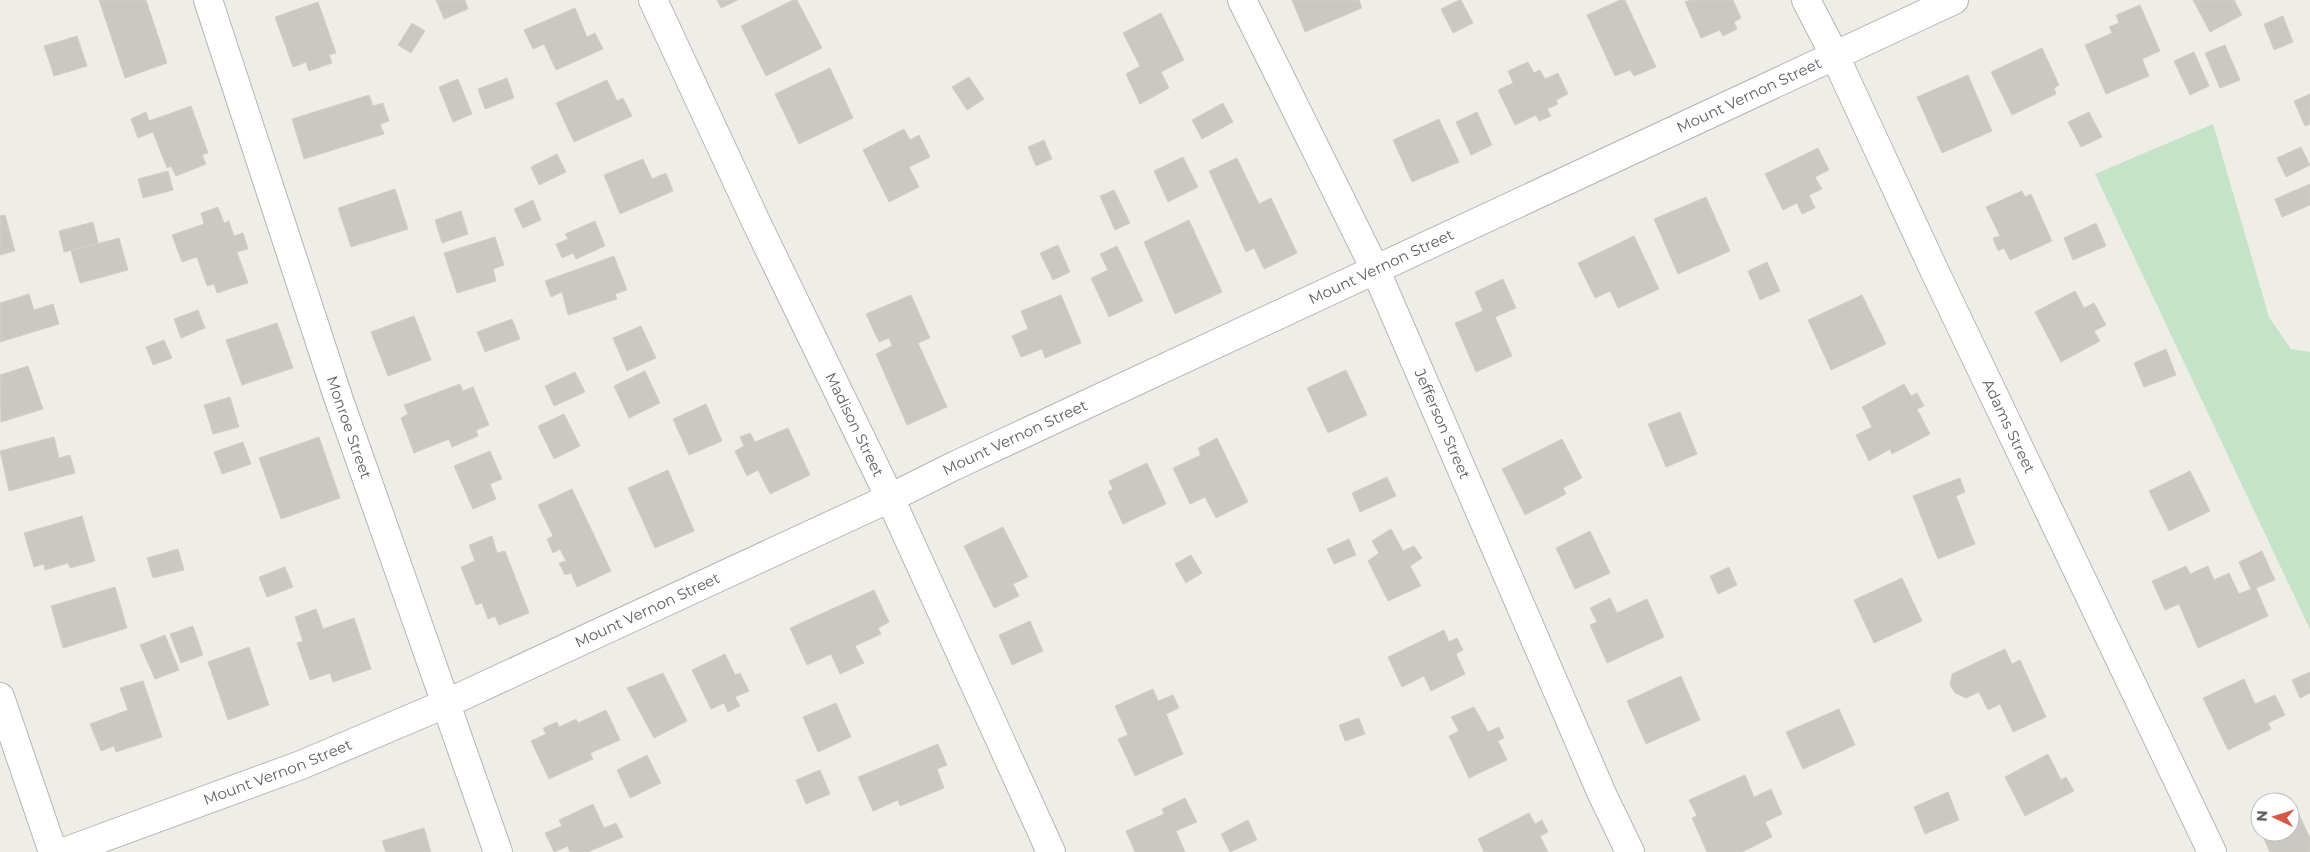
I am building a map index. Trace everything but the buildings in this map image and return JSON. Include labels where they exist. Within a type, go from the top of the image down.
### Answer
[{"type":"street","name":"Monroe Street","points":[[208,0],[338,398],[498,852]]},
{"type":"street","name":"Madison Street","points":[[653,0],[757,224],[890,498],[1051,852]]},
{"type":"street","name":"Jefferson Street","points":[[1242,0],[1376,270],[1602,794],[1630,852]]},
{"type":"street","name":"Adams Street","points":[[1806,0],[1835,56],[1931,264],[2212,852]]},
{"type":"street","name":"Mount Vernon Street","points":[[64,852],[301,765],[445,704],[1954,0]]},
{"type":"street","points":[[0,697],[53,852]]},
{"type":"green space","points":[[2213,124],[2269,317],[2291,349],[2310,352],[2310,629],[2095,174]]}]
